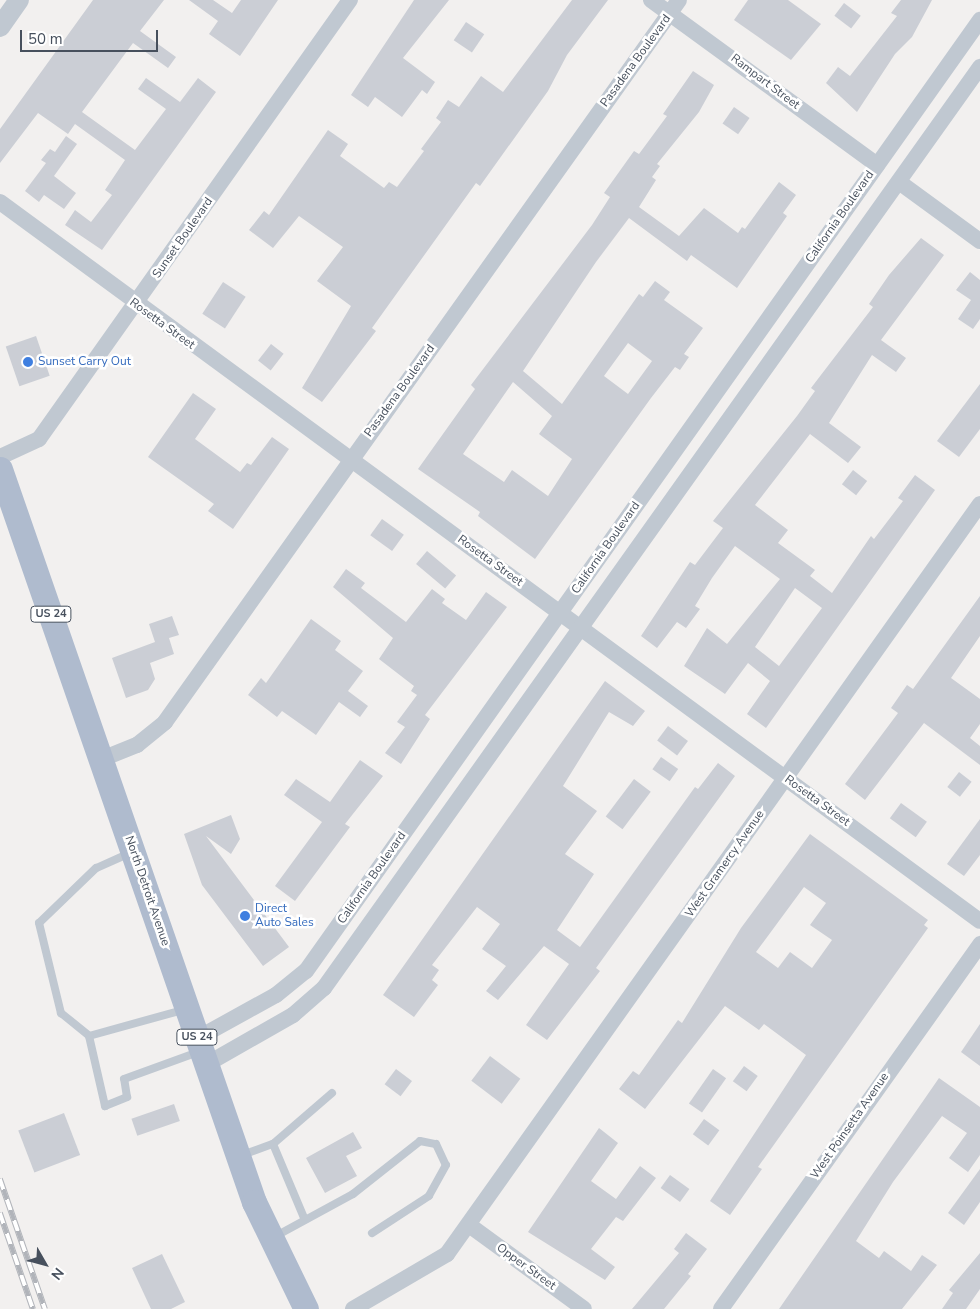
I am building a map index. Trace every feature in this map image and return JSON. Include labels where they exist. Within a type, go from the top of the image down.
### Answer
[{"type":"main road","name":"North Detroit Avenue","points":[[0,469],[239,1157],[270,1240],[303,1308]]},
{"type":"street","points":[[0,27],[19,0]]},
{"type":"street","name":"Sunset Boulevard","points":[[0,457],[39,439],[136,305],[350,0]]},
{"type":"street","name":"Rampart Street","points":[[651,0],[877,165]]},
{"type":"street","name":"Pasadena Boulevard","points":[[102,759],[137,745],[165,722],[679,0]]},
{"type":"street","name":"California Boulevard","points":[[202,1050],[292,985],[382,864],[980,20]]},
{"type":"street","name":"California Boulevard","points":[[202,1050],[310,1002],[403,878],[980,66]]},
{"type":"street","points":[[877,165],[875,185],[881,189],[899,182],[980,241]]},
{"type":"street","name":"Rosetta Street","points":[[0,202],[136,305],[352,459],[980,921]]},
{"type":"street","points":[[718,391],[739,405]]},
{"type":"street","name":"West Gramercy Avenue","points":[[353,1309],[447,1254],[980,504]]},
{"type":"street","points":[[382,864],[403,878]]},
{"type":"street","name":"West Poinsetta Avenue","points":[[721,1309],[980,944]]},
{"type":"street","name":"Opper Street","points":[[469,1225],[584,1309]]},
{"type":"lane","points":[[134,851],[96,868],[39,923],[61,1013],[89,1036],[105,1106],[127,1097],[124,1079],[202,1050]]},
{"type":"lane","points":[[89,1036],[188,1008]]},
{"type":"lane","points":[[239,1157],[273,1144],[332,1092]]},
{"type":"lane","points":[[270,1240],[353,1194],[420,1141],[436,1144],[446,1165],[429,1196],[372,1233]]},
{"type":"lane","points":[[273,1144],[304,1220]]},
{"type":"building","points":[[93,0],[164,0],[140,31],[176,57],[168,68],[133,43],[82,112],[135,150],[166,109],[138,89],[146,78],[180,102],[198,78],[216,92],[102,250],[65,225],[75,210],[91,222],[112,195],[105,190],[125,160],[75,124],[68,134],[38,113],[0,163],[0,129]]},
{"type":"building","points":[[189,0],[213,0],[232,13],[241,0],[278,0],[240,56],[209,34],[218,21]]},
{"type":"building","points":[[414,0],[449,0],[403,58],[435,82],[427,94],[422,90],[402,117],[375,97],[368,107],[351,95]]},
{"type":"building","points":[[572,0],[608,0],[567,55],[548,91],[480,186],[476,183],[372,328],[376,331],[322,402],[302,388],[351,306],[317,281],[343,247],[299,216],[273,248],[249,230],[264,211],[269,215],[328,130],[348,144],[340,156],[384,188],[389,182],[397,187],[424,151],[421,149],[441,122],[436,118],[448,100],[459,107],[481,76],[503,92]]},
{"type":"building","points":[[748,0],[788,0],[821,24],[791,60],[734,20]]},
{"type":"building","points":[[901,0],[932,0],[912,37],[895,54],[857,112],[826,83],[838,67],[850,76],[897,16],[891,13]]},
{"type":"building","points":[[844,3],[861,16],[851,28],[834,16]]},
{"type":"building","points":[[466,22],[484,34],[472,53],[454,40]]},
{"type":"building","points":[[693,71],[714,85],[699,112],[657,164],[660,166],[652,177],[656,180],[639,207],[679,236],[704,208],[738,233],[742,227],[745,229],[779,182],[796,195],[783,213],[787,216],[737,288],[691,255],[687,261],[629,218],[596,262],[523,371],[562,404],[639,294],[643,297],[655,281],[670,292],[664,300],[703,328],[684,354],[689,357],[680,370],[675,367],[651,398],[535,559],[478,516],[480,512],[418,469],[475,389],[471,385],[592,225],[610,197],[604,193],[634,151],[639,154],[667,116],[663,114]],"holes":[[[628,343],[652,361],[628,394],[604,376]],[[513,382],[552,416],[539,434],[572,459],[548,496],[512,470],[504,482],[463,454]]]},
{"type":"building","points":[[734,107],[750,118],[738,134],[723,123]]},
{"type":"building","points":[[66,136],[77,144],[54,176],[76,193],[64,209],[44,195],[39,202],[25,191],[46,163],[41,160],[50,149],[55,152]]},
{"type":"building","points":[[921,238],[944,255],[881,340],[906,358],[896,372],[872,355],[829,423],[861,447],[848,463],[810,434],[755,505],[788,530],[778,543],[815,570],[810,576],[832,593],[871,536],[874,539],[903,501],[898,498],[915,475],[935,490],[766,728],[747,714],[770,681],[748,663],[725,694],[684,666],[707,628],[727,644],[780,579],[735,546],[695,606],[700,609],[686,628],[677,622],[657,648],[641,636],[690,562],[695,565],[723,528],[713,521],[815,391],[811,388],[873,307],[869,304],[889,275]],"holes":[[[795,588],[822,608],[779,666],[755,647]]]},
{"type":"building","points":[[970,272],[980,280],[980,319],[973,329],[958,319],[971,300],[956,290]]},
{"type":"building","points":[[223,282],[246,297],[225,329],[202,314]]},
{"type":"building","name":"Sunset Carry Out","points":[[36,336],[50,376],[19,386],[6,346]]},
{"type":"building","points":[[271,344],[284,354],[271,370],[258,361]]},
{"type":"building","points":[[980,384],[980,429],[959,457],[937,441]]},
{"type":"building","points":[[193,393],[216,409],[195,439],[240,472],[247,463],[251,465],[272,437],[289,449],[233,529],[208,511],[214,504],[148,457]]},
{"type":"building","points":[[853,470],[867,481],[856,495],[842,484]]},
{"type":"building","points":[[382,519],[404,535],[392,551],[370,535]]},
{"type":"building","points":[[427,551],[456,575],[445,588],[416,564]]},
{"type":"building","points":[[346,569],[365,583],[361,588],[406,622],[432,589],[445,599],[442,603],[466,620],[486,592],[507,607],[425,715],[430,719],[401,764],[385,753],[405,727],[397,722],[417,695],[411,691],[414,686],[379,659],[393,638],[333,587]]},
{"type":"building","points":[[980,596],[980,636],[951,678],[980,699],[980,724],[970,738],[980,746],[980,765],[924,723],[865,800],[845,784],[898,713],[891,708],[907,685],[913,689]]},
{"type":"building","points":[[172,616],[179,635],[169,638],[174,654],[150,663],[155,679],[148,690],[126,698],[112,658],[155,642],[149,624]]},
{"type":"building","points":[[311,619],[341,641],[335,650],[363,671],[348,691],[368,706],[360,717],[339,702],[316,735],[282,711],[277,717],[248,695],[261,678],[266,683]]},
{"type":"building","points":[[605,681],[645,711],[633,726],[609,712],[563,786],[597,811],[565,854],[594,874],[557,930],[580,947],[695,787],[698,789],[718,763],[735,776],[596,968],[600,971],[547,1040],[526,1025],[569,964],[544,946],[498,1000],[486,991],[506,966],[482,949],[500,924],[477,907],[432,965],[439,970],[432,980],[438,985],[414,1017],[383,995]]},
{"type":"building","points":[[668,726],[688,741],[677,755],[657,740]]},
{"type":"building","points":[[661,757],[678,769],[670,781],[652,769]]},
{"type":"building","points":[[360,760],[383,776],[345,824],[350,827],[295,901],[275,886],[322,822],[284,795],[296,779],[330,802]]},
{"type":"building","points":[[959,772],[972,782],[960,797],[947,787]]},
{"type":"building","points":[[634,779],[651,792],[622,829],[606,817]]},
{"type":"building","points":[[901,803],[927,822],[916,837],[890,818]]},
{"type":"building","name":"Direct Auto Sales","points":[[231,815],[240,839],[231,854],[206,836],[289,947],[263,966],[202,885],[184,834]]},
{"type":"building","points":[[980,819],[980,855],[964,876],[947,864]]},
{"type":"building","points":[[810,834],[928,920],[924,925],[928,928],[758,1167],[762,1169],[730,1215],[710,1201],[806,1055],[764,1024],[759,1030],[725,1006],[645,1109],[619,1089],[633,1071],[639,1075],[678,1020],[682,1023],[741,928]],"holes":[[[804,887],[826,903],[810,925],[832,940],[812,968],[790,952],[778,968],[756,952]]]},
{"type":"building","points":[[980,1024],[980,1066],[961,1052]]},
{"type":"building","points":[[490,1056],[520,1079],[502,1104],[471,1081]]},
{"type":"building","points":[[744,1066],[758,1076],[747,1091],[733,1081]]},
{"type":"building","points":[[396,1069],[412,1081],[401,1096],[385,1084]]},
{"type":"building","points":[[713,1069],[726,1078],[702,1113],[689,1103]]},
{"type":"building","points":[[939,1078],[980,1107],[980,1155],[968,1172],[949,1158],[967,1133],[942,1116],[893,1182],[856,1241],[879,1258],[884,1251],[911,1271],[922,1255],[937,1265],[902,1309],[779,1309]]},
{"type":"building","points":[[174,1104],[180,1121],[137,1136],[131,1119]]},
{"type":"building","points":[[64,1113],[80,1155],[34,1173],[18,1131]]},
{"type":"building","points":[[704,1119],[719,1130],[708,1146],[693,1134]]},
{"type":"building","points":[[599,1128],[618,1143],[591,1181],[616,1199],[640,1166],[656,1178],[623,1221],[616,1217],[591,1249],[615,1267],[605,1280],[528,1232]]},
{"type":"building","points":[[353,1132],[362,1148],[346,1156],[357,1176],[325,1193],[306,1158]]},
{"type":"building","points":[[980,1169],[980,1202],[964,1225],[948,1213]]},
{"type":"building","points":[[670,1175],[689,1189],[680,1202],[661,1188]]},
{"type":"building","points":[[686,1233],[707,1249],[688,1274],[691,1276],[664,1309],[632,1309],[679,1253],[674,1249]]},
{"type":"building","points":[[980,1253],[980,1289],[966,1309],[942,1309],[953,1293],[949,1290]]},
{"type":"building","points":[[162,1254],[185,1302],[171,1309],[151,1309],[132,1268]]},
{"type":"railway","points":[[0,1179],[45,1309]]},
{"type":"railway","points":[[0,1213],[33,1309]]},
{"type":"place","name":"Sunset Carry Out","points":[[28,362]]},
{"type":"place","name":"Direct Auto Sales","points":[[245,916]]}]
